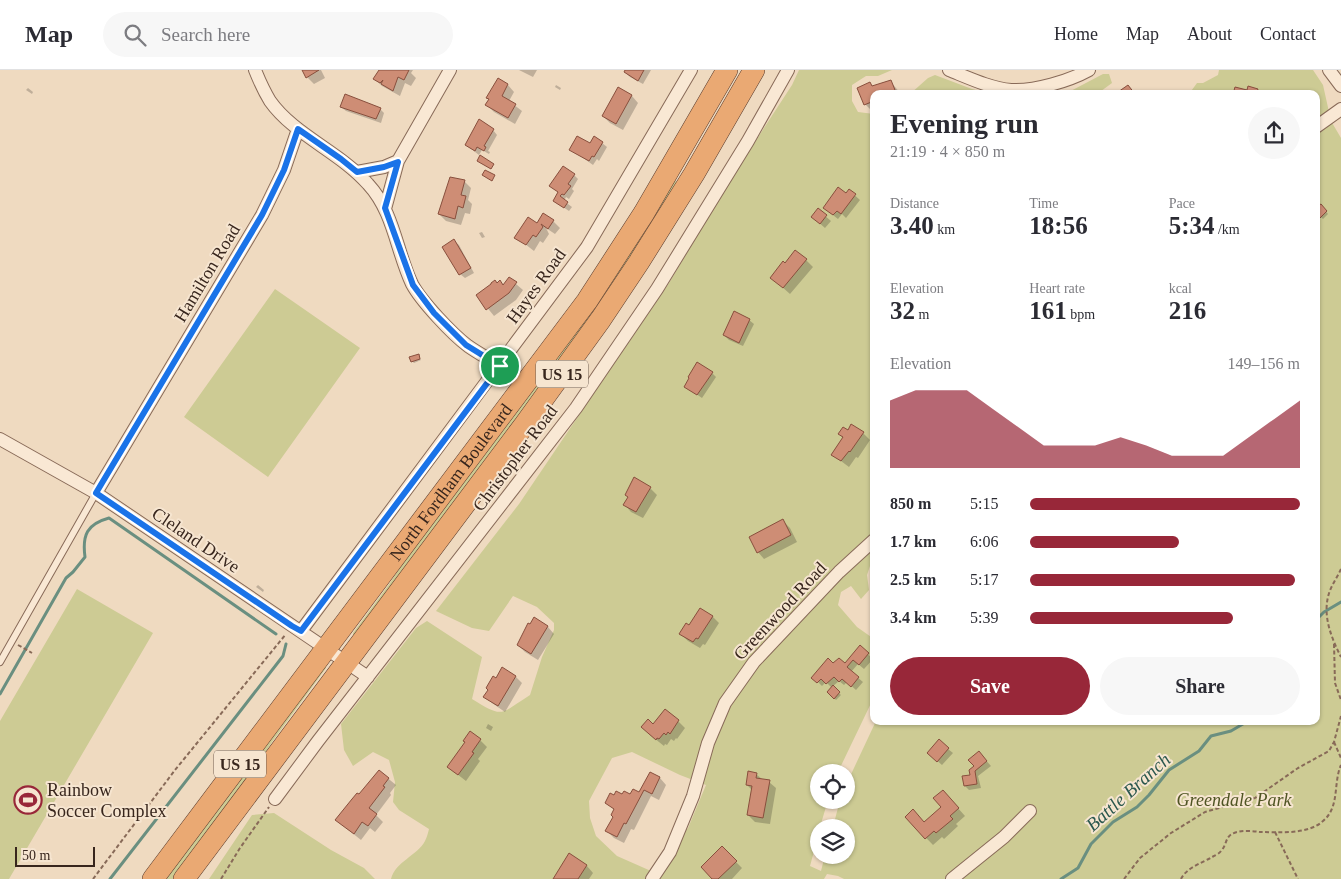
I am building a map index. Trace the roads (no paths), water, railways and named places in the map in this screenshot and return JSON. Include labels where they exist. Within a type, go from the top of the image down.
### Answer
[{"type":"highway","name":"North Fordham Boulevard","points":[[153,879],[587,300],[644,213],[727,70]]},
{"type":"highway","name":"North Fordham Boulevard","points":[[184,879],[579,349],[639,262],[754,70]]},
{"type":"highway","points":[[691,178],[684,173],[684,164],[691,147],[696,123]]},
{"type":"street","points":[[255,70],[270,101],[298,129],[341,159],[370,186],[385,208],[413,285],[434,313],[466,345],[500,366]]},
{"type":"street","points":[[385,208],[398,162],[450,70]]},
{"type":"street","name":"Hayes Road","points":[[296,628],[500,366],[588,246],[690,70]]},
{"type":"street","name":"Christopher Road","points":[[275,799],[576,408],[657,289],[748,141],[788,70]]},
{"type":"street","points":[[949,70],[981,83],[1012,90],[1072,79],[1089,70]]},
{"type":"street","points":[[1329,70],[1341,86]]},
{"type":"street","points":[[1320,124],[1341,109]]},
{"type":"street","name":"Hamilton Road","points":[[96,493],[262,215],[284,170],[298,129]]},
{"type":"street","points":[[357,172],[384,167],[398,162]]},
{"type":"street","name":"Cleland Drive","points":[[0,440],[96,493],[368,677]]},
{"type":"street","name":"Greenwood Road","points":[[652,879],[670,852],[693,796],[708,743],[725,703],[754,662],[839,572],[870,544]]},
{"type":"street","points":[[952,879],[1004,837],[1030,811]]},
{"type":"lane","points":[[0,662],[96,493]]},
{"type":"waterway","points":[[0,694],[66,578],[85,557],[84,542],[91,527],[109,518],[276,634]]},
{"type":"waterway","name":"Battle Branch","points":[[1320,616],[1341,602]]},
{"type":"waterway","points":[[110,879],[283,656],[286,644]]},
{"type":"waterway","name":"Battle Branch","points":[[1061,879],[1078,868],[1091,844],[1113,822],[1137,807],[1169,770],[1199,751],[1211,736],[1231,731],[1241,725]]},
{"type":"place","name":"Rainbow Soccer Complex","points":[[28,800]]},
{"type":"park label","name":"Greendale Park","points":[[1234,800]]}]
